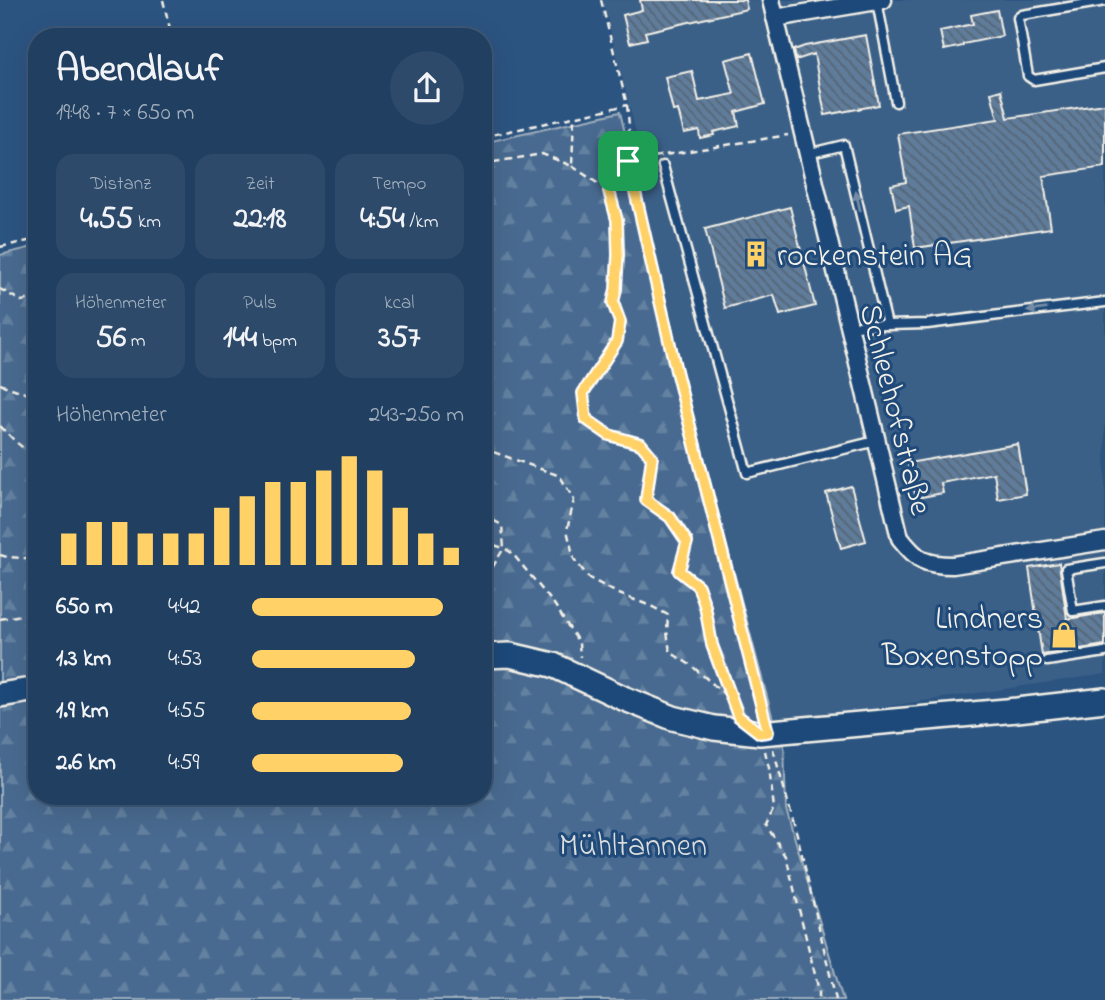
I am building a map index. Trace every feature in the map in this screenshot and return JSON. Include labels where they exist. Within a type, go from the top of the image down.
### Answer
[{"type":"street","name":"Schleehofstraße","points":[[771,0],[900,538],[914,555],[933,565],[953,565],[1105,541]]},
{"type":"street","points":[[775,18],[883,0]]},
{"type":"street","points":[[492,656],[510,655],[553,665],[673,718],[714,728],[764,732],[1105,700]]},
{"type":"street","points":[[0,695],[28,690]]},
{"type":"lane","points":[[877,1],[895,102]]},
{"type":"lane","points":[[1105,1],[1022,15],[1018,18],[1028,76],[1034,80],[1105,68]]},
{"type":"lane","points":[[807,154],[844,145],[887,325]]},
{"type":"lane","points":[[663,166],[747,473],[876,441]]},
{"type":"lane","points":[[849,326],[928,324],[1105,302]]},
{"type":"lane","points":[[1105,563],[1066,569],[1073,611],[1105,606]]},
{"type":"lane","points":[[1046,662],[1105,652]]},
{"type":"path","points":[[163,0],[170,28]]},
{"type":"path","points":[[601,0],[627,105],[628,161],[676,371],[764,732],[798,838],[836,1000]]},
{"type":"path","points":[[492,135],[627,105]]},
{"type":"path","points":[[572,166],[574,117]]},
{"type":"path","points":[[609,191],[628,161],[802,133]]},
{"type":"path","points":[[492,162],[542,154],[572,166],[609,191],[617,220],[618,255],[613,303],[620,322],[617,341],[583,393],[586,419],[609,435],[641,444],[652,457],[646,500],[670,517],[687,542],[679,571],[698,586],[705,606],[712,645],[738,716]]},
{"type":"path","points":[[0,247],[28,241]]},
{"type":"path","points":[[0,289],[21,301],[28,300]]},
{"type":"path","points":[[0,384],[28,394]]},
{"type":"path","points":[[0,425],[28,452]]},
{"type":"path","points":[[492,452],[560,476],[574,500],[567,530],[574,559],[589,578],[668,615],[670,652],[692,666],[731,699]]},
{"type":"path","points":[[492,520],[502,526],[504,548],[492,568]]},
{"type":"path","points":[[492,545],[512,553],[554,604],[579,643],[583,678]]},
{"type":"path","points":[[0,555],[28,558]]},
{"type":"path","points":[[0,619],[28,614]]},
{"type":"path","points":[[764,732],[774,807],[766,825],[786,856],[819,1000]]},
{"type":"shaded area","points":[[603,0],[1105,0],[1105,674],[774,723],[694,423],[633,165],[636,132]]},
{"type":"green space","name":"Mühltannen","points":[[620,112],[694,423],[774,723],[784,744],[786,809],[843,1000],[0,1000],[0,255],[28,248],[28,805],[492,805],[492,141]]},
{"type":"building","points":[[640,0],[745,0],[747,9],[645,32],[647,39],[630,43],[623,15],[642,10]]},
{"type":"building","points":[[997,10],[1002,36],[944,50],[940,31],[973,24],[971,15]]},
{"type":"building","points":[[866,35],[879,105],[825,115],[814,54],[796,60],[794,50]]},
{"type":"building","points":[[752,53],[765,104],[736,112],[739,126],[713,132],[714,135],[700,138],[699,130],[684,133],[678,110],[673,111],[665,77],[692,71],[699,101],[734,94],[725,60]]},
{"type":"building","points":[[1001,90],[1008,118],[1105,104],[1105,167],[1043,176],[1051,228],[915,248],[909,206],[896,209],[891,185],[906,182],[898,134],[998,119],[991,93]]},
{"type":"building","name":"rockenstein AG","points":[[790,207],[815,306],[780,315],[774,295],[725,308],[705,229]]},
{"type":"building","points":[[1018,444],[1026,494],[998,499],[994,473],[941,483],[943,493],[916,498],[908,463]]},
{"type":"building","points":[[851,486],[866,541],[841,548],[826,493]]},
{"type":"building","points":[[1059,563],[1067,619],[1105,613],[1105,645],[1042,655],[1029,568]]},
{"type":"place","name":"rockenstein AG","points":[[756,254]]},
{"type":"place","name":"Lindners Boxenstopp","points":[[1064,635]]},
{"type":"route","points":[[628,161],[676,371],[768,732],[760,733],[738,716],[712,645],[705,606],[698,586],[679,571],[687,542],[670,517],[646,500],[652,457],[641,444],[609,435],[586,419],[583,393],[617,341],[620,322],[613,303],[618,255],[617,220],[609,191],[628,161]]}]
